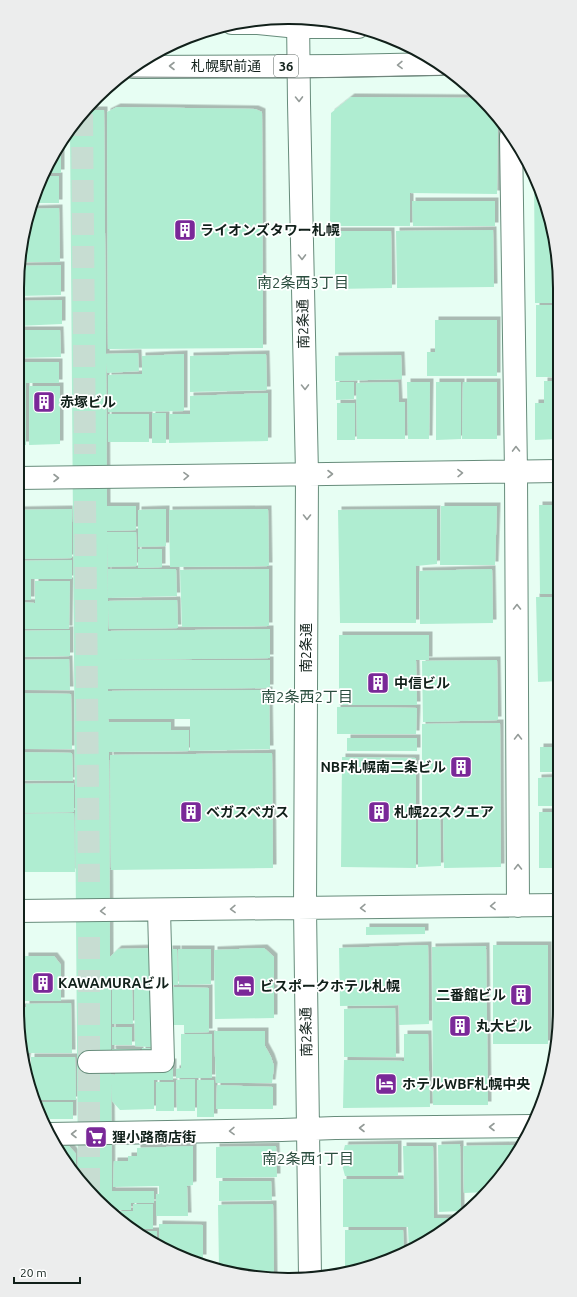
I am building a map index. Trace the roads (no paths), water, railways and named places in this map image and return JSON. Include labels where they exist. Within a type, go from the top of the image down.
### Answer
[{"type":"main road","name":"南2条通","points":[[298,25],[307,474],[305,908],[310,1272]]},
{"type":"main road","name":"札幌駅前通","points":[[145,67],[428,64]]},
{"type":"main road","points":[[511,146],[516,472],[518,906]]},
{"type":"main road","points":[[24,478],[553,471]]},
{"type":"main road","points":[[24,911],[553,905]]},
{"type":"main road","points":[[89,1062],[162,1061],[159,910]]},
{"type":"main road","points":[[55,1134],[308,1130],[335,1128],[525,1126]]},
{"type":"tunnel","points":[[82,123],[85,454]]},
{"type":"tunnel","points":[[85,501],[89,882]]},
{"type":"tunnel","points":[[89,937],[89,1182]]},
{"type":"tram line","points":[[130,77],[299,78],[444,75]]},
{"type":"place","name":"ライオンズタワー札幌","points":[[185,230]]},
{"type":"place","name":"赤塚ビル","points":[[44,402]]},
{"type":"place","name":"中信ビル","points":[[378,683]]},
{"type":"place","name":"NBF札幌南二条ビル","points":[[461,767]]},
{"type":"place","name":"ベガスベガス","points":[[191,812]]},
{"type":"place","name":"札幌22スクエア","points":[[379,812]]},
{"type":"place","name":"KAWAMURAビル","points":[[43,983]]},
{"type":"place","name":"ビスポークホテル札幌","points":[[244,986]]},
{"type":"place","name":"二番館ビル","points":[[521,995]]},
{"type":"place","name":"丸大ビル","points":[[460,1026]]},
{"type":"place","name":"ホテルWBF札幌中央","points":[[386,1084]]},
{"type":"place","name":"狸小路商店街","points":[[96,1137]]},
{"type":"district","name":"南2条西3丁目","points":[[303,282]]},
{"type":"district","name":"南2条西2丁目","points":[[307,696]]},
{"type":"district","name":"南2条西1丁目","points":[[308,1158]]}]
